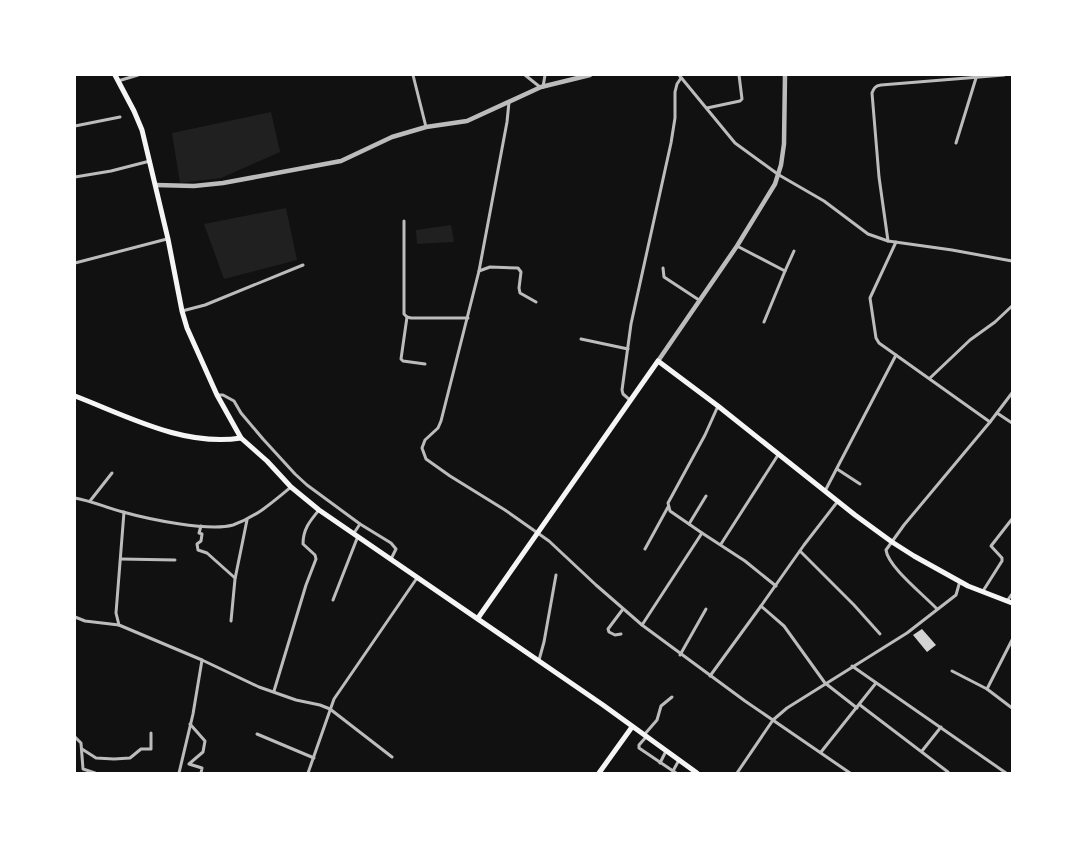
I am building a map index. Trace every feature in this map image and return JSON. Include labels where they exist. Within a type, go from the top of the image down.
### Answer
[{"type":"main road","points":[[115,75],[142,130],[168,238],[182,311],[217,395],[241,438],[267,461],[291,487],[319,510],[539,660],[697,773]]},
{"type":"main road","points":[[478,618],[658,361],[892,542],[960,581],[1009,602]]},
{"type":"main road","points":[[75,396],[190,437],[219,440],[241,438]]},
{"type":"main road","points":[[599,773],[632,727]]},
{"type":"street","points":[[118,81],[138,75]]},
{"type":"street","points":[[413,75],[426,127]]},
{"type":"street","points":[[525,75],[542,87]]},
{"type":"street","points":[[542,87],[545,75]]},
{"type":"street","points":[[156,185],[194,186],[223,183],[341,161],[392,137],[426,127],[467,121],[542,87],[590,75]]},
{"type":"street","points":[[707,108],[742,99],[739,75]]},
{"type":"street","points":[[658,361],[768,199],[779,174],[784,144],[785,75]]},
{"type":"street","points":[[888,241],[879,177],[872,93],[874,89],[881,85],[1004,75]]},
{"type":"street","points":[[680,76],[735,142],[779,174],[824,201],[868,234],[888,241],[1012,261]]},
{"type":"street","points":[[630,400],[623,394],[622,390],[631,324],[671,142],[675,118],[676,88],[680,76]]},
{"type":"street","points":[[956,143],[976,78]]},
{"type":"street","points":[[509,102],[507,122],[479,271],[468,318],[461,338],[441,421],[438,428],[426,440],[422,448],[423,454],[450,476],[505,510],[560,550],[623,609],[680,654],[850,773]]},
{"type":"street","points":[[75,126],[120,117]]},
{"type":"street","points":[[75,177],[111,172],[150,161]]},
{"type":"street","points":[[404,221],[404,314],[407,317],[401,359],[403,361],[426,364]]},
{"type":"street","points":[[75,263],[168,238]]},
{"type":"street","points":[[896,242],[872,293],[870,304],[876,338],[879,343],[990,422]]},
{"type":"street","points":[[737,246],[785,271]]},
{"type":"street","points":[[764,322],[794,251]]},
{"type":"street","points":[[182,311],[205,305],[303,265]]},
{"type":"street","points":[[479,271],[490,267],[518,268],[521,272],[520,293],[536,302]]},
{"type":"street","points":[[662,268],[664,277],[699,300]]},
{"type":"street","points":[[930,378],[970,340],[995,322],[1012,306]]},
{"type":"street","points":[[407,317],[468,318]]},
{"type":"street","points":[[581,339],[628,349]]},
{"type":"street","points":[[825,491],[896,355]]},
{"type":"street","points":[[937,609],[897,570],[890,561],[886,551],[914,512],[1012,393]]},
{"type":"street","points":[[217,395],[234,401],[241,413],[295,474],[360,524],[391,544],[396,549],[391,559]]},
{"type":"street","points":[[645,549],[668,507],[670,498],[705,435],[718,406]]},
{"type":"street","points":[[997,413],[1012,423]]},
{"type":"street","points":[[721,544],[778,454]]},
{"type":"street","points":[[837,469],[860,484]]},
{"type":"street","points":[[90,501],[112,473]]},
{"type":"street","points":[[75,498],[124,512],[178,523],[218,527],[231,525],[260,512],[291,487]]},
{"type":"street","points":[[689,524],[706,496]]},
{"type":"street","points":[[710,676],[838,501]]},
{"type":"street","points":[[668,507],[670,511],[721,544],[776,586]]},
{"type":"street","points":[[274,691],[306,585],[316,559],[315,555],[303,544],[304,531],[319,510]]},
{"type":"street","points":[[119,625],[116,613],[124,512]]},
{"type":"street","points":[[232,621],[235,579],[247,519]]},
{"type":"street","points":[[983,591],[1002,561],[1002,558],[991,546],[1012,519]]},
{"type":"street","points":[[333,600],[360,524]]},
{"type":"street","points":[[201,526],[199,533],[202,534],[201,541],[197,544],[198,550],[207,553],[235,579]]},
{"type":"street","points":[[642,625],[702,533]]},
{"type":"street","points":[[800,551],[880,634]]},
{"type":"street","points":[[120,559],[175,560]]},
{"type":"street","points":[[539,660],[556,574]]},
{"type":"street","points":[[308,773],[334,699],[417,578]]},
{"type":"street","points":[[737,773],[774,720],[787,708],[907,633],[956,595],[960,581]]},
{"type":"street","points":[[1009,602],[1012,594]]},
{"type":"street","points":[[762,606],[784,626],[825,683],[922,751],[948,772]]},
{"type":"street","points":[[621,634],[615,636],[608,629],[623,609]]},
{"type":"street","points":[[680,654],[706,609]]},
{"type":"street","points":[[75,617],[85,621],[119,625],[259,686],[296,700],[330,709],[392,756]]},
{"type":"street","points":[[986,689],[1012,640]]},
{"type":"street","points":[[179,773],[193,714],[202,660]]},
{"type":"street","points":[[852,666],[1006,773]]},
{"type":"street","points":[[952,671],[986,689],[1012,708]]},
{"type":"street","points":[[820,752],[876,683]]},
{"type":"street","points":[[672,697],[661,706],[656,720],[639,745],[640,748],[674,772],[679,760]]},
{"type":"street","points":[[190,724],[204,741],[203,752],[190,764],[202,768],[201,773]]},
{"type":"street","points":[[922,751],[941,727]]},
{"type":"street","points":[[82,749],[96,758],[130,758],[141,748],[150,748],[151,733]]},
{"type":"street","points":[[257,734],[314,758]]},
{"type":"street","points":[[75,737],[81,743],[82,771],[95,773]]},
{"type":"street","points":[[660,763],[666,751]]},
{"type":"shaded area","points":[[271,112],[280,152],[221,178],[180,183],[172,133]]},
{"type":"shaded area","points":[[286,208],[297,260],[224,279],[204,224]]},
{"type":"shaded area","points":[[451,225],[454,242],[417,244],[416,230]]},
{"type":"building","points":[[922,629],[936,645],[927,652],[913,635]]}]
